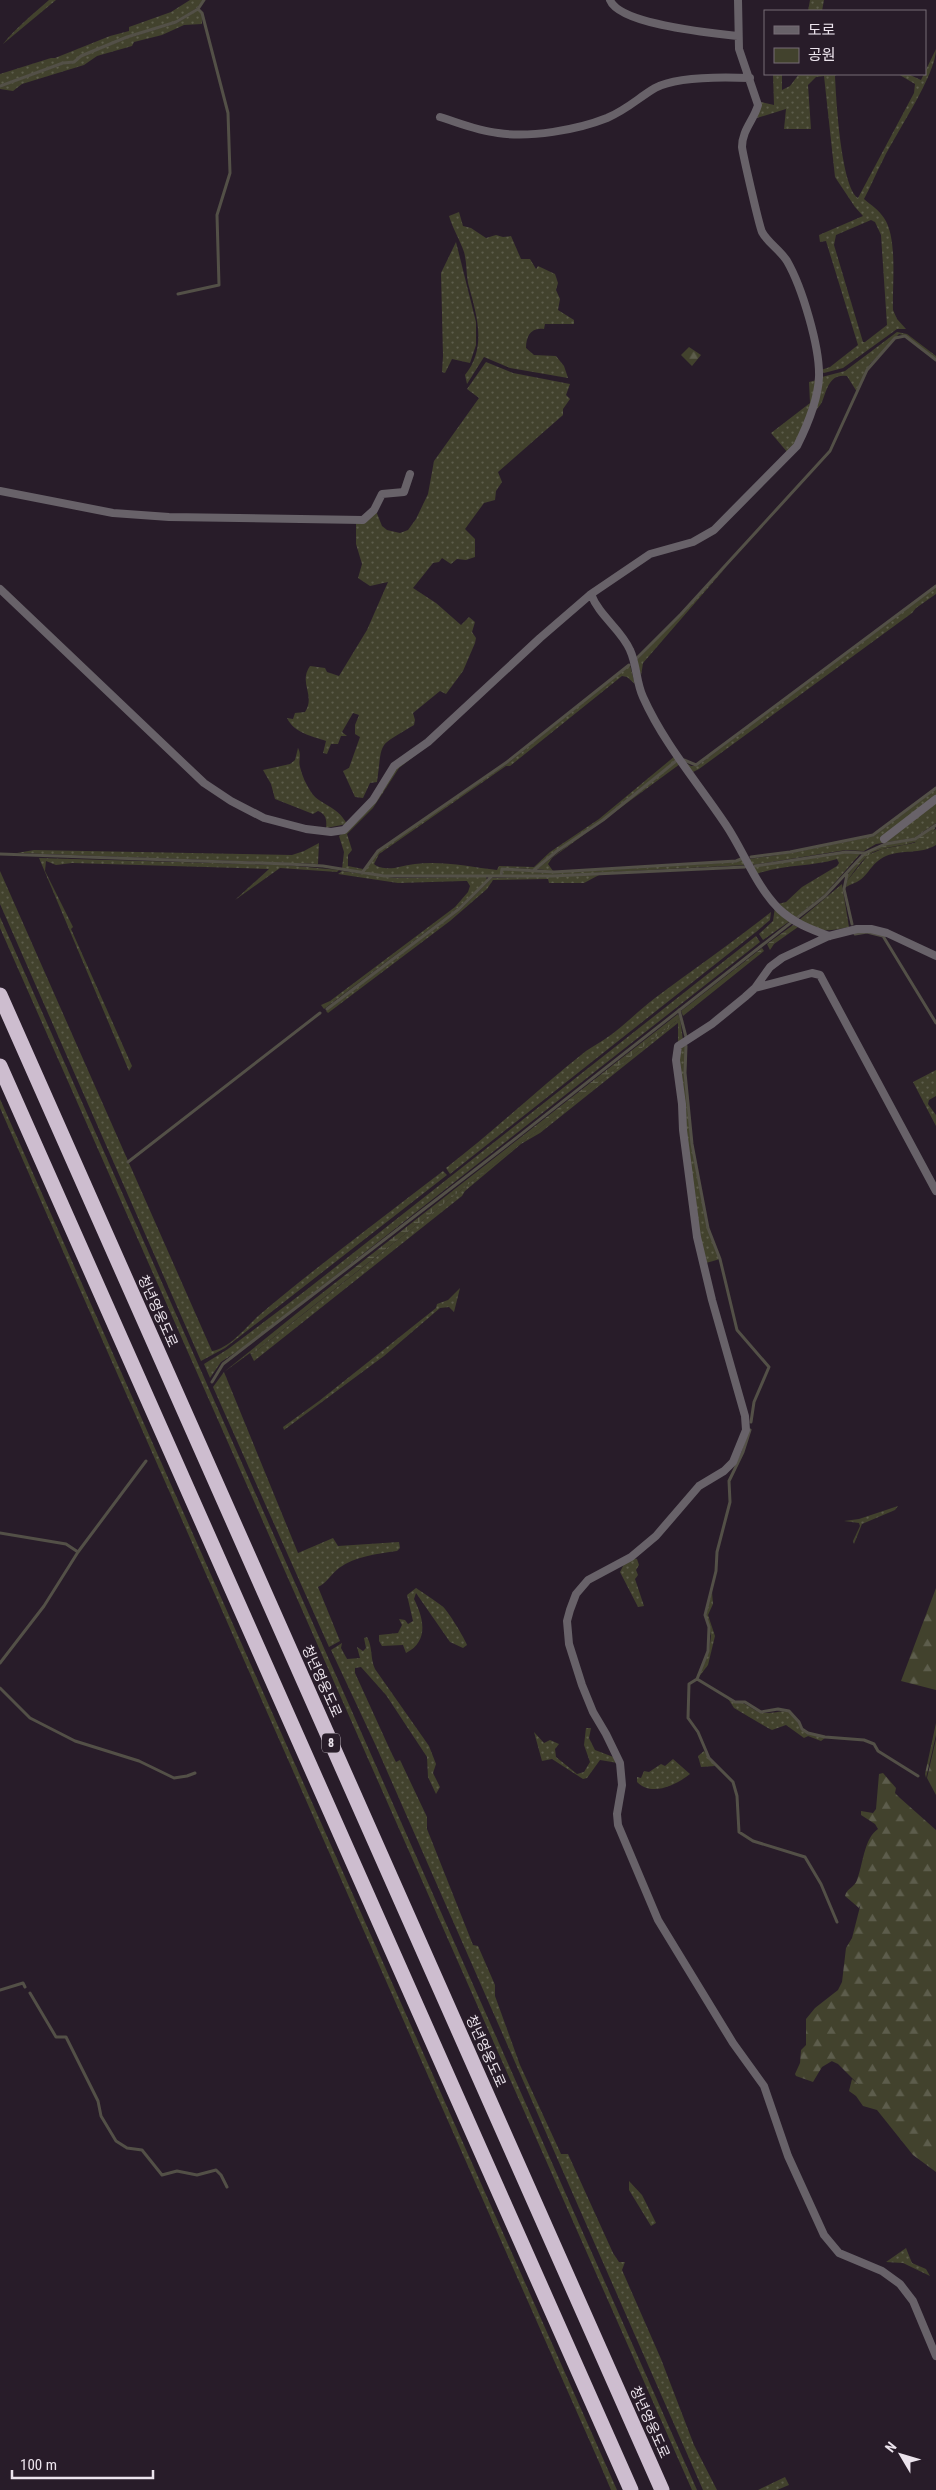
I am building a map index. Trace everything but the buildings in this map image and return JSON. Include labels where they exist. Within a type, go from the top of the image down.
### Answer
[{"type":"highway","name":"청년영웅도로","points":[[0,995],[662,2490]]},
{"type":"highway","name":"8","points":[[0,1066],[631,2490]]},
{"type":"street","points":[[610,0],[620,10],[642,21],[738,36]]},
{"type":"street","points":[[0,588],[204,783],[231,802],[264,818],[331,832],[344,830],[357,819],[373,800],[394,766],[428,742],[540,638],[591,594],[650,554],[693,542],[714,530],[797,446],[805,429],[818,387],[819,376],[815,348],[802,293],[786,260],[761,228],[742,148],[744,133],[758,105],[739,49],[738,0]]},
{"type":"street","points":[[440,117],[499,134],[561,131],[606,118],[630,107],[656,87],[706,78],[750,78]]},
{"type":"street","points":[[0,491],[69,505],[150,516],[363,520],[374,510],[382,494],[404,492],[410,474]]},
{"type":"street","points":[[591,594],[595,604],[625,640],[631,652],[643,696],[650,711],[688,772],[727,826],[772,901],[799,924],[829,936]]},
{"type":"street","points":[[884,839],[936,799]]},
{"type":"street","points":[[755,988],[761,976],[782,958],[829,936],[857,929],[887,932],[936,956]]},
{"type":"street","points":[[936,1191],[820,975],[812,973],[755,988],[712,1024],[678,1046],[676,1060],[697,1237],[712,1300],[746,1416],[746,1430],[733,1462],[724,1471],[699,1486],[688,1496],[656,1536],[630,1557],[588,1580],[573,1601],[567,1620],[567,1632],[588,1701],[620,1763],[622,1785],[617,1814],[618,1825],[658,1920],[733,2042],[764,2086],[788,2156],[824,2235],[838,2253],[882,2271],[900,2284],[913,2301],[936,2356]]},
{"type":"green space","points":[[49,0],[56,0],[3,44],[19,27]]},
{"type":"green space","points":[[190,0],[203,0],[197,8],[176,21],[127,36],[80,56],[74,62],[63,62],[0,85],[0,74],[55,58],[110,36],[129,31],[129,27],[171,12]]},
{"type":"green space","points":[[810,0],[824,0],[822,10],[808,10]]},
{"type":"green space","points":[[198,10],[202,14],[202,24],[184,25],[162,35],[134,42],[132,46],[97,56],[84,65],[22,84],[13,91],[0,89],[0,87],[64,64],[74,63],[81,57],[128,38],[177,23]]},
{"type":"green space","points":[[936,49],[930,74],[880,165],[864,199],[880,212],[888,227],[893,250],[893,310],[897,319],[906,329],[897,329],[843,368],[824,373],[821,370],[830,367],[858,345],[826,241],[820,242],[819,235],[863,216],[835,177],[824,76],[816,77],[808,85],[811,129],[784,129],[786,109],[757,118],[761,102],[774,105],[773,75],[782,75],[782,90],[790,86],[798,75],[836,75],[835,76],[840,141],[847,177],[852,191],[858,198],[914,93],[915,84],[900,75],[910,75],[921,80],[923,75],[926,75],[926,70]],"holes":[[[871,220],[875,222],[881,235],[887,325],[863,342],[834,245],[836,235]]]},
{"type":"green space","points":[[459,212],[463,226],[471,228],[486,238],[496,235],[503,237],[511,236],[521,259],[530,259],[536,269],[538,266],[555,274],[558,283],[556,290],[560,299],[558,310],[574,320],[574,324],[545,324],[544,329],[536,329],[530,333],[526,348],[534,355],[556,356],[564,366],[568,378],[510,368],[484,357],[467,384],[465,375],[476,353],[478,330],[477,318],[468,283],[464,252],[449,216]]},
{"type":"green space","points":[[456,242],[476,322],[476,345],[470,363],[452,359],[445,373],[442,372],[441,273]]},
{"type":"green space","points":[[897,332],[907,334],[936,356],[936,359],[906,336],[899,334],[870,364],[857,392],[847,376],[836,377],[830,383],[822,402],[812,415],[822,377],[845,371]]},
{"type":"green space","points":[[689,347],[701,355],[692,366],[681,355]]},
{"type":"green space","points":[[486,362],[513,373],[570,384],[566,395],[570,399],[563,409],[563,415],[498,472],[502,482],[496,491],[495,500],[484,503],[465,529],[475,539],[475,557],[466,560],[457,559],[451,564],[442,558],[439,562],[433,563],[413,588],[436,603],[461,625],[469,617],[475,622],[472,632],[476,638],[475,643],[463,671],[446,694],[440,691],[413,713],[414,725],[387,742],[381,751],[377,782],[370,783],[363,798],[355,797],[343,771],[349,768],[360,737],[355,734],[355,725],[359,715],[353,713],[342,732],[347,736],[341,736],[338,744],[331,744],[327,754],[323,753],[326,741],[299,731],[287,718],[293,719],[295,713],[305,712],[308,706],[306,678],[310,666],[325,668],[327,672],[339,676],[367,630],[388,582],[370,586],[358,578],[362,564],[356,544],[356,522],[376,511],[382,526],[387,530],[400,533],[408,530],[416,519],[428,494],[434,461],[479,398],[467,389]]},
{"type":"green space","points":[[817,380],[811,409],[804,428],[788,453],[771,433],[810,403],[809,382]]},
{"type":"green space","points":[[727,566],[643,663],[641,676],[637,660]]},
{"type":"green space","points":[[936,587],[936,594],[912,613],[699,769],[693,772],[689,770],[683,761],[691,766],[697,766]]},
{"type":"green space","points":[[630,665],[635,684],[627,677],[622,676],[510,766],[506,766],[379,854],[374,864],[382,868],[396,868],[423,863],[461,865],[497,870],[499,866],[534,867],[550,852],[599,819],[675,756],[677,759],[602,819],[550,855],[534,869],[501,868],[501,875],[491,876],[384,875],[363,872],[378,851],[508,763]]},
{"type":"green space","points":[[430,744],[399,768],[373,808],[347,834],[352,850],[348,855],[348,866],[363,869],[361,872],[342,869],[344,852],[339,836],[359,820],[375,801],[394,770]]},
{"type":"green space","points":[[298,748],[301,770],[311,792],[338,813],[347,824],[326,828],[325,818],[321,812],[318,811],[313,814],[275,799],[271,784],[263,770],[290,764],[295,760]]},
{"type":"green space","points":[[676,762],[680,764],[552,858],[548,864],[553,871],[537,869]]},
{"type":"green space","points":[[936,789],[936,823],[914,838],[876,844],[864,851],[846,850],[752,865],[749,859],[791,853],[874,836]]},
{"type":"green space","points":[[936,826],[932,833],[916,842],[886,848],[870,854],[847,881],[848,874],[866,853],[885,845],[915,840]]},
{"type":"green space","points":[[936,829],[936,845],[923,850],[886,856],[877,862],[860,880],[846,887],[847,881],[868,855],[882,849],[914,843]]},
{"type":"green space","points":[[319,843],[318,864],[17,853],[34,850],[292,855]]},
{"type":"green space","points":[[846,853],[860,854],[825,894],[796,917],[792,917],[778,904],[786,902],[802,887],[837,866],[839,863],[837,859],[757,874],[753,867]]},
{"type":"green space","points":[[39,858],[284,865],[339,870],[337,872],[280,868],[235,900],[269,869],[72,863],[56,865],[46,861],[45,871],[73,927],[71,929],[132,1066],[129,1071]]},
{"type":"green space","points":[[743,859],[747,865],[552,875],[503,875],[503,870],[554,873],[736,862]]},
{"type":"green space","points":[[0,871],[212,1351],[230,1342],[303,1279],[443,1171],[447,1175],[225,1348],[201,1361],[0,904]]},
{"type":"green space","points":[[342,871],[394,878],[486,877],[487,880],[458,908],[324,1009],[321,1005],[330,1001],[455,907],[468,892],[470,886],[467,881],[398,883],[338,874]]},
{"type":"green space","points":[[599,875],[584,883],[549,883],[548,879],[493,880],[487,889],[450,921],[328,1013],[326,1011],[460,910],[492,878]]},
{"type":"green space","points":[[842,884],[849,927],[823,930],[799,920]]},
{"type":"green space","points":[[775,907],[790,921],[763,940],[759,934],[773,921]]},
{"type":"green space","points":[[771,912],[770,920],[756,932],[450,1174],[446,1168],[568,1065],[612,1034],[655,998]]},
{"type":"green space","points":[[0,917],[697,2490],[692,2490],[0,928]]},
{"type":"green space","points":[[793,925],[798,927],[774,944],[770,950],[767,944]]},
{"type":"green space","points":[[756,936],[760,942],[247,1345],[221,1362],[210,1378],[204,1364],[228,1349],[305,1291]]},
{"type":"green space","points":[[762,948],[764,951],[683,1016],[681,1011]]},
{"type":"green space","points":[[678,1014],[680,1018],[251,1355],[250,1353],[224,1372],[312,1301]]},
{"type":"green space","points":[[680,1018],[683,1040],[678,1043],[678,1023],[540,1133],[521,1144],[465,1191],[462,1196],[254,1361],[251,1355]]},
{"type":"green space","points":[[686,1045],[686,1076],[698,1178],[706,1219],[720,1259],[706,1263],[699,1237],[680,1082],[679,1047]]},
{"type":"green space","points":[[936,1070],[936,1096],[929,1100],[928,1104],[936,1115],[936,1126],[913,1082]]},
{"type":"green space","points":[[0,1099],[617,2490],[611,2490],[0,1108]]},
{"type":"green space","points":[[460,1288],[454,1312],[449,1307],[440,1308],[384,1356],[284,1430],[283,1427],[319,1401],[436,1308],[437,1304],[448,1300]]},
{"type":"green space","points":[[224,1372],[298,1553],[333,1538],[338,1546],[399,1542],[400,1548],[397,1551],[366,1556],[345,1564],[318,1587],[340,1641],[329,1647],[213,1387]]},
{"type":"green space","points":[[898,1506],[895,1510],[862,1524],[854,1544],[853,1541],[860,1526],[859,1523],[844,1521],[859,1519]]},
{"type":"green space","points":[[632,1558],[637,1559],[639,1565],[636,1570],[638,1575],[635,1579],[644,1606],[638,1607],[620,1572],[625,1562]]},
{"type":"green space","points":[[416,1588],[444,1608],[456,1624],[467,1645],[463,1648],[450,1642],[416,1593],[414,1599],[422,1622],[421,1636],[418,1642],[406,1653],[403,1645],[382,1646],[379,1641],[379,1635],[398,1633],[402,1625],[399,1619],[405,1620],[408,1624],[413,1621],[407,1595]]},
{"type":"green space","points":[[936,1588],[936,1690],[901,1681]]},
{"type":"green space","points":[[712,1592],[713,1604],[708,1615],[715,1636],[708,1665],[698,1678],[709,1651],[711,1636],[706,1615]]},
{"type":"green space","points":[[367,1637],[375,1669],[429,1746],[436,1764],[433,1773],[440,1787],[436,1794],[428,1777],[427,1757],[386,1695],[361,1667],[355,1668],[355,1673],[396,1762],[400,1760],[427,1817],[427,1829],[473,1945],[478,1946],[495,1985],[495,1996],[520,2065],[561,2154],[568,2154],[613,2253],[619,2262],[625,2262],[622,2270],[661,2359],[694,2445],[717,2490],[703,2490],[376,1746],[331,1650],[342,1643],[341,1648],[347,1659],[360,1658],[357,1647],[363,1651],[366,1648],[364,1638]]},
{"type":"green space","points":[[727,1697],[763,1713],[790,1712],[801,1729],[825,1738],[821,1741],[808,1736],[804,1738],[786,1725],[772,1730],[734,1708]]},
{"type":"green space","points":[[936,1723],[936,1735],[926,1778],[925,1774]]},
{"type":"green space","points":[[586,1728],[591,1728],[589,1738],[595,1750],[616,1758],[618,1763],[600,1760],[587,1778],[583,1779],[552,1759],[542,1761],[534,1732],[544,1743],[550,1740],[559,1744],[555,1749],[556,1757],[577,1774],[584,1772],[590,1762],[584,1745]]},
{"type":"green space","points":[[936,1739],[936,1795],[927,1778]]},
{"type":"green space","points":[[704,1751],[715,1766],[701,1767],[698,1756]]},
{"type":"green space","points":[[673,1759],[690,1774],[664,1788],[650,1789],[637,1782],[637,1777],[641,1778],[644,1771],[649,1772],[661,1764],[665,1766]]},
{"type":"green space","points":[[883,1773],[896,1788],[895,1793],[936,1830],[936,2172],[913,2155],[877,2110],[863,2106],[856,2096],[849,2091],[852,2079],[858,2084],[838,2064],[832,2061],[822,2067],[813,2082],[795,2074],[800,2063],[801,2050],[806,2045],[806,2019],[815,2008],[838,1990],[842,1982],[846,1948],[852,1938],[861,1904],[859,1908],[845,1896],[847,1891],[856,1882],[867,1845],[873,1833],[878,1829],[875,1824],[861,1815],[861,1811],[873,1813],[876,1809],[879,1774]]},
{"type":"green space","points":[[629,2181],[642,2195],[656,2223],[651,2226],[629,2190]]},
{"type":"green space","points":[[906,2248],[912,2263],[926,2269],[930,2276],[903,2263],[886,2262]]},
{"type":"green space","points":[[785,2477],[789,2485],[777,2490],[758,2490]]},
{"type":"waterway","points":[[0,86],[63,63],[74,62],[81,56],[127,37],[176,22],[198,9],[204,0]]},
{"type":"waterway","points":[[178,294],[219,285],[217,215],[230,173],[228,113],[202,13],[198,9]]},
{"type":"waterway","points":[[636,659],[681,614],[830,451],[867,370],[895,338],[905,336],[936,360]]},
{"type":"waterway","points":[[684,760],[696,765],[936,586]]},
{"type":"waterway","points":[[362,873],[378,851],[507,762],[629,665]]},
{"type":"waterway","points":[[534,870],[557,851],[603,820],[676,761]]},
{"type":"waterway","points":[[751,857],[790,852],[873,835],[936,788]]},
{"type":"waterway","points":[[212,1382],[223,1364],[825,896],[865,853],[885,844],[915,839],[936,825]]},
{"type":"waterway","points":[[755,866],[846,852],[865,853]]},
{"type":"waterway","points":[[0,854],[323,866],[384,876],[552,876],[745,867]]},
{"type":"waterway","points":[[501,876],[502,869],[554,872],[736,861],[741,859]]},
{"type":"waterway","points":[[847,875],[844,889],[852,924]]},
{"type":"waterway","points":[[327,1009],[459,909],[491,877]]},
{"type":"waterway","points":[[855,934],[867,932],[883,936],[936,1023]]},
{"type":"waterway","points":[[679,1010],[686,1037]]},
{"type":"waterway","points":[[128,1162],[320,1013]]},
{"type":"waterway","points":[[686,1046],[685,1073],[692,1144],[708,1228],[720,1259],[737,1330],[769,1367],[754,1402],[751,1422]]},
{"type":"waterway","points":[[750,1430],[743,1452],[729,1481],[730,1502],[717,1552],[716,1571],[705,1615],[709,1627],[708,1651],[697,1679],[735,1702],[745,1702],[761,1712],[778,1709],[789,1711],[799,1722],[802,1729],[808,1733],[825,1737],[864,1740],[874,1744],[878,1751],[918,1776]]},
{"type":"waterway","points":[[0,1663],[44,1606],[78,1552],[146,1461]]},
{"type":"waterway","points":[[0,1533],[66,1544],[78,1552]]},
{"type":"waterway","points":[[697,1679],[689,1684],[688,1718],[698,1732],[709,1758],[733,1782],[737,1796],[739,1832],[753,1841],[805,1857],[821,1884],[837,1922]]},
{"type":"waterway","points":[[0,1688],[30,1718],[75,1741],[139,1761],[174,1778],[195,1773]]},
{"type":"waterway","points":[[0,1990],[23,1983],[25,1987]]},
{"type":"waterway","points":[[30,1993],[56,2037],[66,2037],[98,2101],[101,2116],[116,2141],[127,2148],[142,2150],[162,2175],[177,2171],[197,2175],[216,2170],[227,2187]]}]
